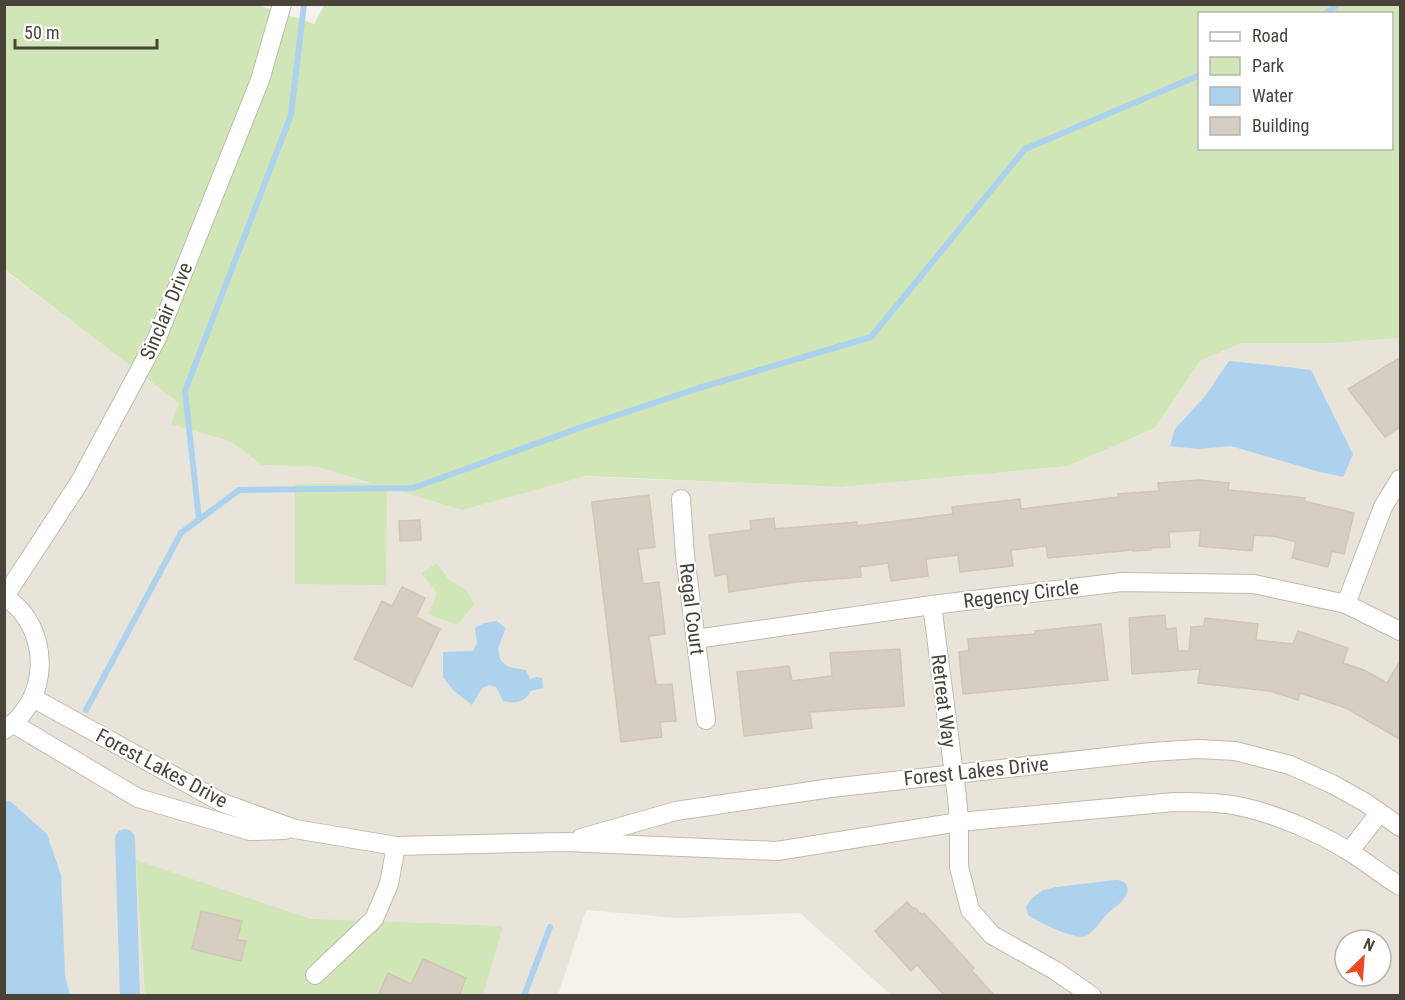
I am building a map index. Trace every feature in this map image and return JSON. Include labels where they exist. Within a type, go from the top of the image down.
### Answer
[{"type":"street","name":"Sinclair Drive","points":[[4,596],[79,483],[157,338],[260,80],[282,4]]},
{"type":"street","points":[[1346,604],[1383,507],[1401,479]]},
{"type":"street","name":"Regal Court","points":[[681,499],[685,556],[706,720]]},
{"type":"street","name":"Regency Circle","points":[[696,639],[932,605],[1122,582],[1254,584],[1346,604],[1401,631]]},
{"type":"street","points":[[4,596],[22,612],[34,631],[40,653],[40,676],[33,698],[25,712],[9,727]]},
{"type":"street","name":"Retreat Way","points":[[932,605],[957,797],[959,867],[970,910],[992,935],[1056,970],[1092,996]]},
{"type":"street","name":"Forest Lakes Drive","points":[[33,698],[224,803],[295,829],[396,846],[565,842],[777,851],[959,822],[1174,802],[1204,802],[1242,807],[1309,830],[1350,851],[1401,886]]},
{"type":"street","name":"Forest Lakes Drive","points":[[9,727],[138,798],[250,831],[295,829]]},
{"type":"street","name":"Forest Lakes Drive","points":[[565,842],[676,812],[831,788],[1151,752],[1198,749],[1234,751],[1290,765],[1334,785],[1401,827]]},
{"type":"street","points":[[1350,851],[1379,813]]},
{"type":"street","points":[[315,975],[374,919],[389,884],[396,846]]},
{"type":"shaded area","points":[[4,270],[262,465],[841,487],[1068,466],[1155,428],[1200,361],[1241,343],[1333,343],[1400,338],[1400,995],[891,995],[800,913],[679,918],[586,910],[558,995],[5,995]]},
{"type":"green space","points":[[325,4],[1400,5],[1400,338],[1333,343],[1241,343],[1200,361],[1155,428],[1068,466],[841,487],[586,476],[462,510],[387,487],[386,585],[295,584],[295,484],[372,483],[318,467],[262,465],[230,441],[171,424],[179,403],[5,270],[4,5],[258,5],[314,24]]},
{"type":"green space","points":[[437,563],[449,580],[467,590],[474,604],[457,625],[428,614],[437,593],[422,573]]},
{"type":"green space","points":[[136,860],[311,919],[503,926],[483,995],[145,995]]},
{"type":"water","points":[[1229,361],[1311,370],[1353,454],[1343,477],[1231,446],[1198,449],[1170,446],[1175,429],[1206,395]]},
{"type":"water","points":[[497,621],[505,628],[499,648],[502,662],[511,667],[526,670],[530,679],[542,678],[543,688],[531,691],[519,702],[512,702],[503,701],[496,687],[489,685],[482,688],[472,705],[453,690],[443,677],[443,652],[473,651],[477,643],[475,628],[484,623]]},
{"type":"water","points":[[5,800],[11,802],[47,834],[61,875],[65,975],[70,995],[5,995]]},
{"type":"water","points":[[1115,880],[1126,884],[1128,890],[1126,895],[1086,936],[1080,937],[1065,933],[1028,915],[1026,907],[1031,899],[1043,890]]},
{"type":"building","points":[[1401,357],[1401,426],[1385,437],[1348,389]]},
{"type":"building","points":[[1200,480],[1229,483],[1228,490],[1305,498],[1304,501],[1354,513],[1344,554],[1332,551],[1328,567],[1292,558],[1296,542],[1273,536],[1254,535],[1252,551],[1199,546],[1201,530],[1169,532],[1170,547],[1151,548],[1151,550],[1048,558],[1046,546],[1011,550],[1013,566],[960,572],[958,555],[926,559],[928,576],[891,581],[888,563],[860,567],[861,577],[796,582],[729,592],[727,574],[715,576],[709,535],[751,530],[750,521],[774,518],[775,529],[857,522],[857,526],[953,514],[952,507],[1020,499],[1021,509],[1118,497],[1118,494],[1159,491],[1158,483]]},
{"type":"building","points":[[649,495],[655,547],[638,549],[643,584],[659,582],[665,634],[649,636],[656,685],[672,684],[676,721],[660,722],[662,737],[621,742],[592,502]]},
{"type":"building","points":[[420,520],[421,540],[400,541],[399,521]]},
{"type":"building","points":[[402,587],[425,598],[416,617],[440,629],[412,687],[354,659],[382,601],[392,606]]},
{"type":"building","points":[[1165,615],[1166,629],[1176,628],[1178,651],[1189,651],[1191,627],[1204,626],[1205,618],[1258,624],[1256,640],[1293,644],[1298,631],[1348,648],[1343,663],[1364,670],[1387,683],[1401,659],[1401,740],[1346,708],[1300,693],[1298,700],[1270,691],[1198,683],[1200,669],[1132,674],[1129,618]]},
{"type":"building","points":[[1101,624],[1108,680],[963,694],[959,652],[969,651],[968,639],[1035,634],[1035,631]]},
{"type":"building","points":[[900,649],[904,706],[810,712],[812,728],[744,736],[737,672],[789,666],[792,681],[832,676],[830,653]]},
{"type":"building","points":[[907,902],[922,915],[924,913],[974,968],[971,970],[995,996],[945,996],[917,965],[911,971],[875,931]]},
{"type":"building","points":[[201,911],[242,921],[237,940],[246,941],[241,961],[192,949]]},
{"type":"building","points":[[423,959],[466,978],[459,996],[378,996],[388,973],[411,984]]},
{"type":"waterway","points":[[199,520],[185,391],[291,115],[304,4]]},
{"type":"waterway","points":[[1328,12],[1338,4]]},
{"type":"waterway","points":[[86,710],[181,533],[239,490],[413,488],[582,427],[699,388],[871,337],[1025,149],[1198,76]]},
{"type":"waterway","points":[[125,839],[130,996]]},
{"type":"waterway","points":[[524,996],[550,927]]}]
